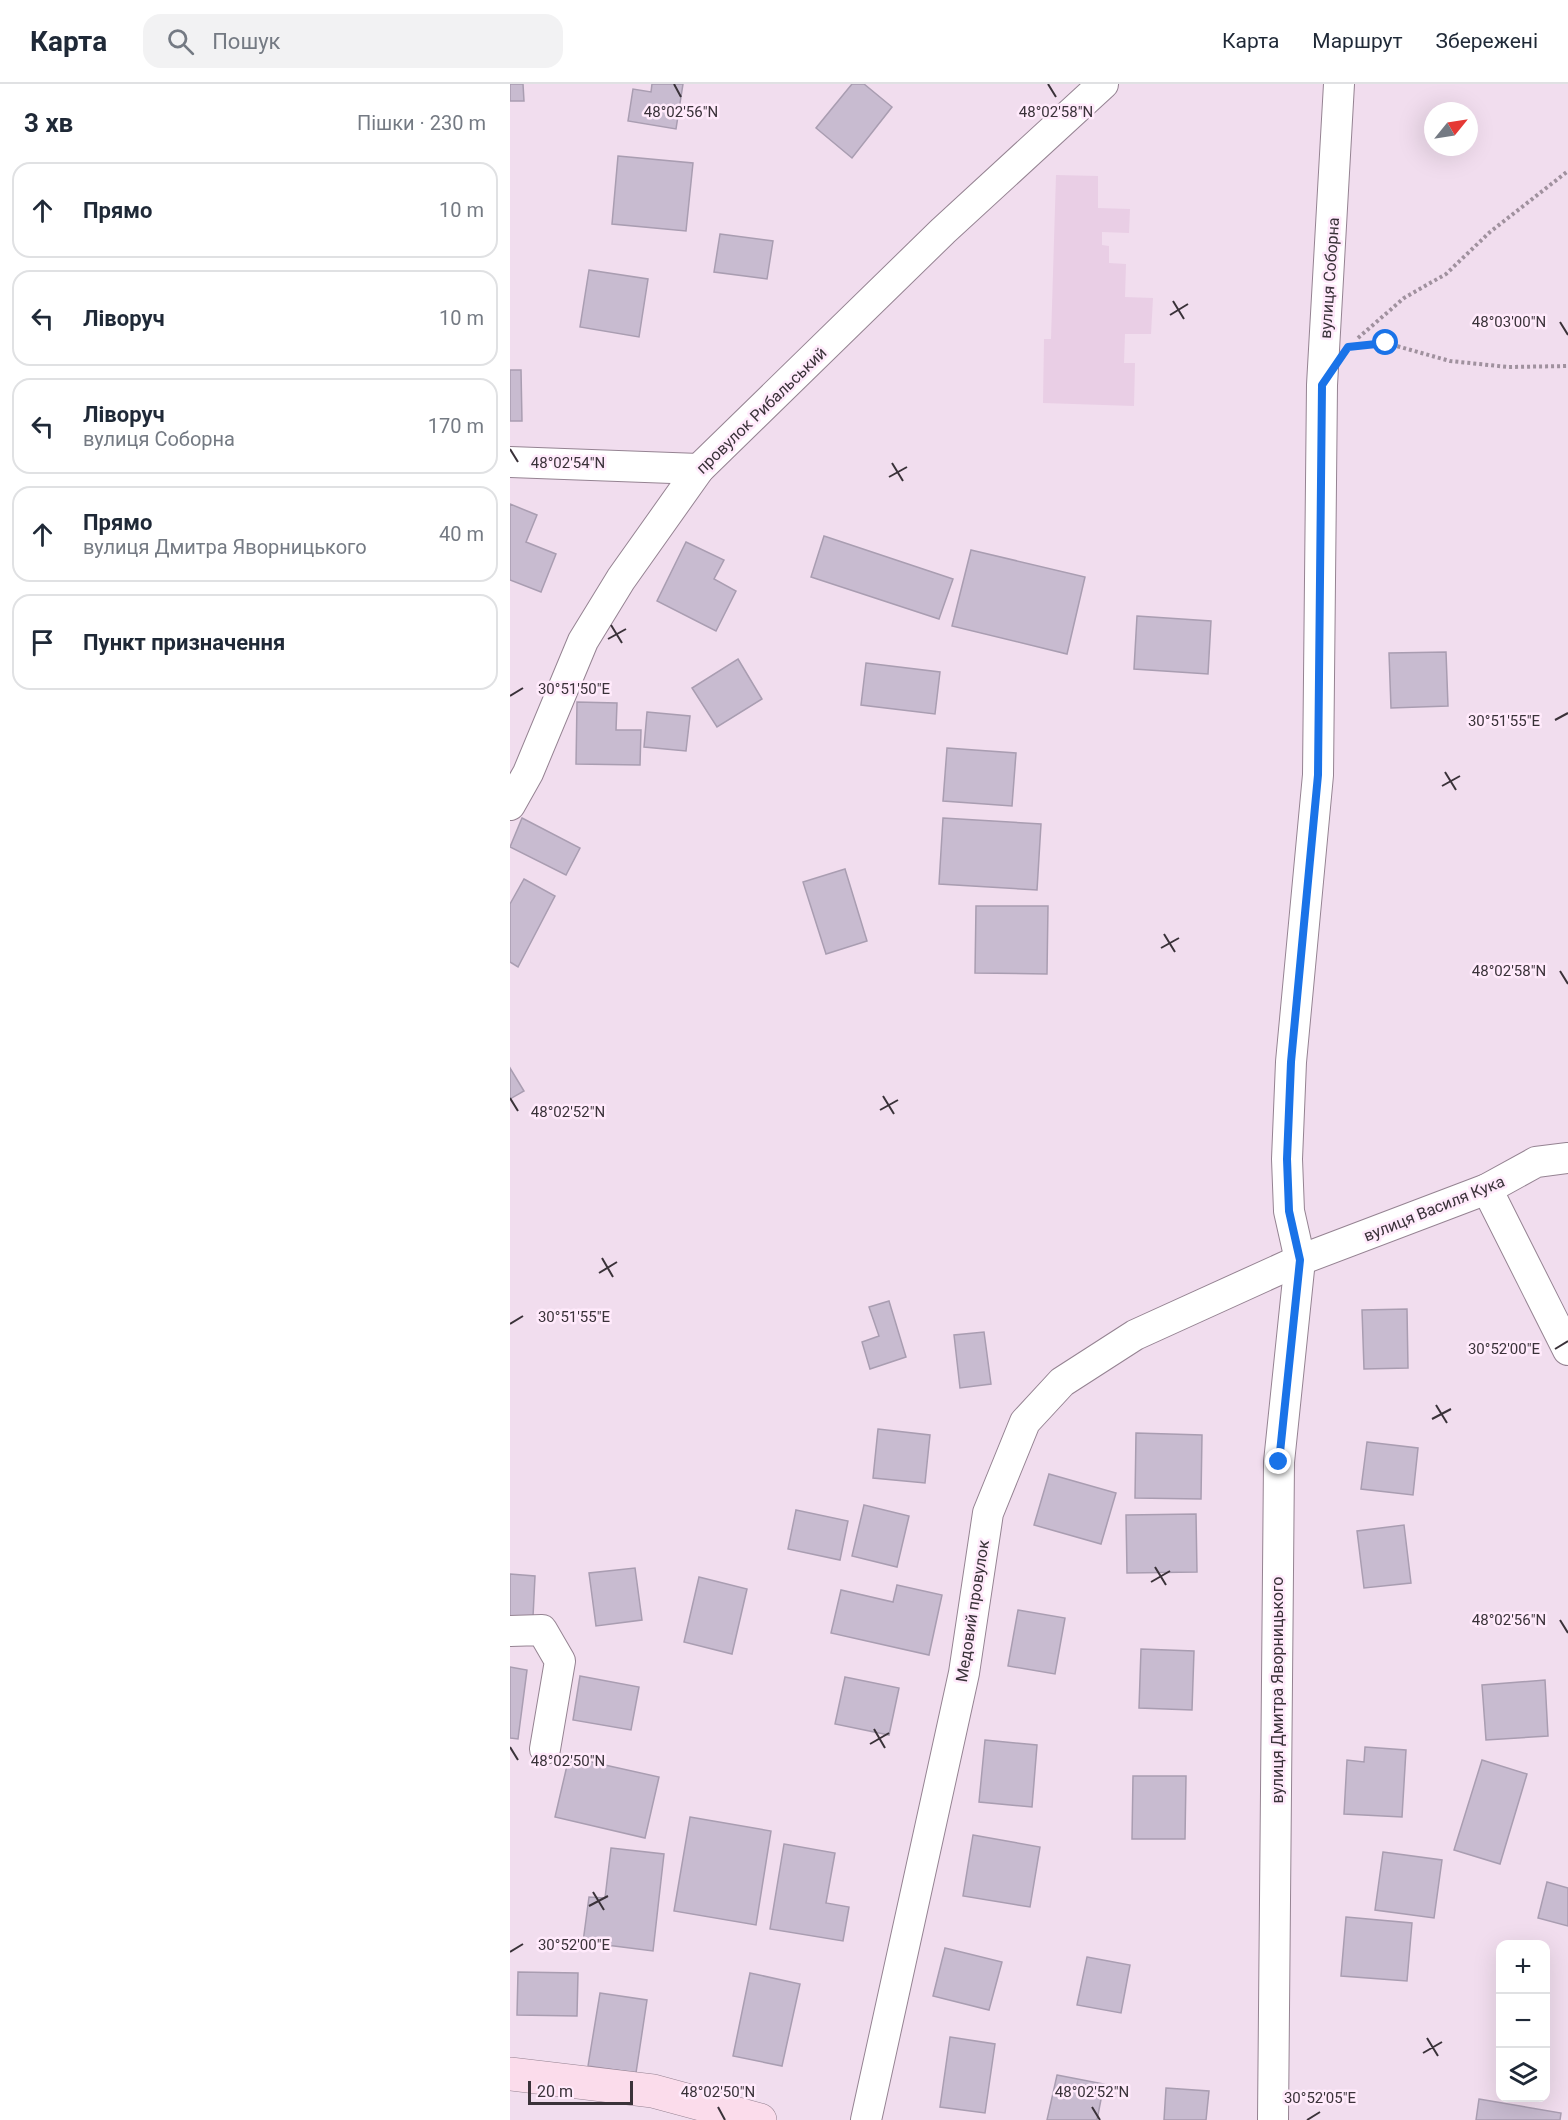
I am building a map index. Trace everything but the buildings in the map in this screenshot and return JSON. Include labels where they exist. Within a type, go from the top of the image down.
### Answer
[{"type":"street","name":"провулок Рибальський","points":[[510,805],[528,773],[583,640],[621,579],[699,469],[943,231],[1103,84]]},
{"type":"street","name":"вулиця Соборна","points":[[1300,1260],[1289,1211],[1287,1159],[1291,1062],[1318,775],[1322,385],[1339,84]]},
{"type":"street","points":[[510,462],[699,469]]},
{"type":"street","name":"вулиця Василя Кука","points":[[1300,1260],[1486,1189],[1536,1162],[1568,1158]]},
{"type":"street","points":[[1486,1189],[1568,1350]]},
{"type":"street","name":"Медовий провулок","points":[[866,2120],[964,1673],[988,1513],[1024,1422],[1062,1382],[1135,1335],[1300,1260]]},
{"type":"street","name":"вулиця Дмитра Яворницького","points":[[1273,2120],[1279,1462],[1300,1260]]},
{"type":"street","points":[[510,1631],[542,1630],[560,1661],[545,1749]]},
{"type":"street","points":[[510,2074],[653,2091],[760,2120]]},
{"type":"path","points":[[1568,171],[1490,232],[1446,274],[1404,298],[1348,347],[1386,343],[1450,361],[1508,367],[1568,366]]},
{"type":"shaded area","points":[[1056,175],[1098,176],[1098,208],[1130,209],[1129,233],[1102,232],[1102,245],[1109,246],[1109,263],[1126,264],[1125,297],[1153,298],[1151,334],[1125,334],[1124,363],[1135,363],[1134,406],[1043,403],[1044,339],[1051,339]]},
{"type":"route","points":[[1279,1462],[1300,1260],[1293,1239],[1289,1211],[1287,1159],[1291,1062],[1318,775],[1322,385],[1348,347],[1386,343]]}]
